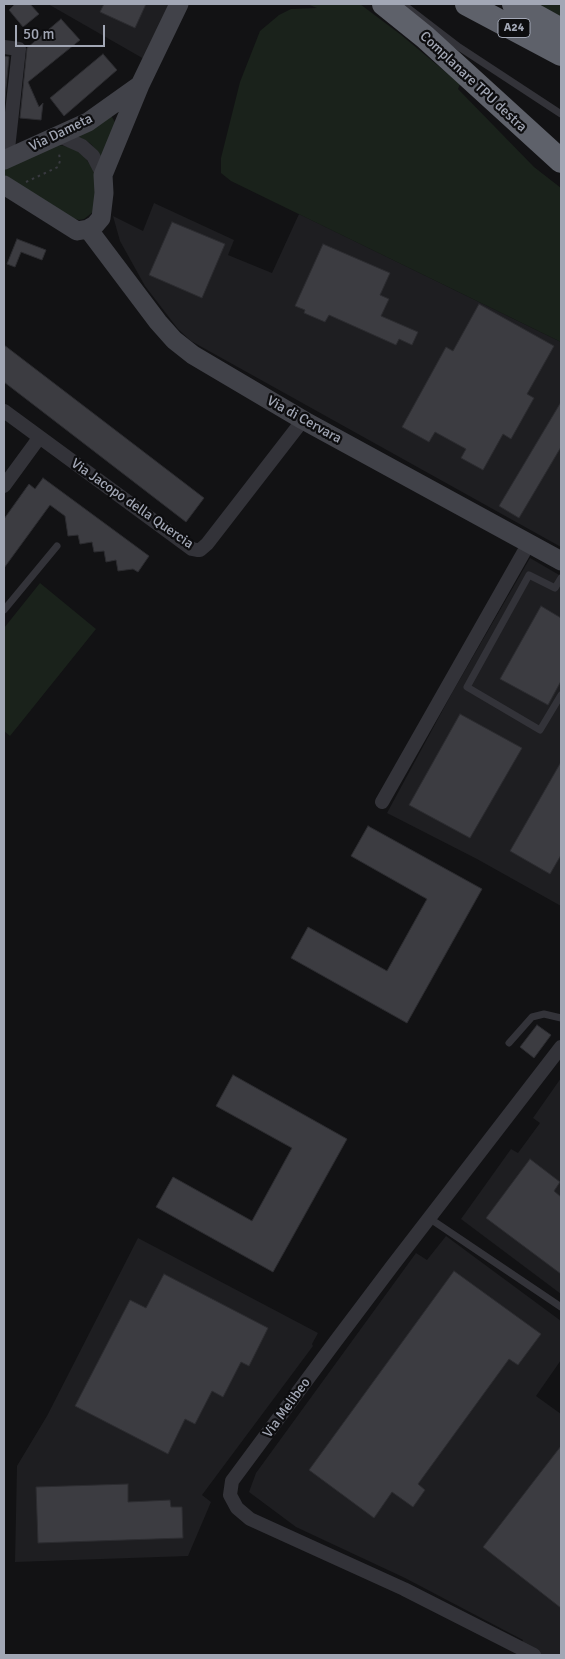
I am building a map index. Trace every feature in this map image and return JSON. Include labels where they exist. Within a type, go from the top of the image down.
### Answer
[{"type":"highway","name":"Complanare TPU destra","points":[[384,4],[425,37],[561,161]]},
{"type":"highway","name":"A24","points":[[466,4],[492,16],[554,54]]},
{"type":"highway","name":"A24","points":[[514,4],[561,30]]},
{"type":"street","name":"Via Dameta","points":[[103,175],[113,118],[140,85],[179,4]]},
{"type":"street","points":[[4,47],[19,49],[5,159]]},
{"type":"street","name":"Via Dameta","points":[[5,159],[56,142],[88,122],[113,118],[140,85]]},
{"type":"street","points":[[13,186],[72,228],[81,231],[88,230],[95,225],[101,218],[104,193],[103,175],[93,156],[82,146],[64,138],[56,142]]},
{"type":"street","name":"Via di Cervara","points":[[88,230],[158,322],[174,340],[194,355],[303,420],[561,561]]},
{"type":"street","name":"Via Jacopo della Quercia","points":[[4,411],[192,549],[197,550],[200,550],[207,544],[303,420]]},
{"type":"street","points":[[4,486],[39,438]]},
{"type":"street","points":[[382,802],[529,543]]},
{"type":"street","name":"Via Melibeo","points":[[534,1655],[404,1589],[250,1519],[236,1508],[230,1495],[232,1481],[428,1218],[561,1047]]},
{"type":"lane","points":[[403,4],[459,47],[561,114]]},
{"type":"lane","points":[[4,610],[57,546]]},
{"type":"lane","points":[[561,578],[558,590],[529,575],[467,688],[540,730],[561,695]]},
{"type":"lane","points":[[509,1043],[532,1017],[544,1014],[561,1018]]},
{"type":"lane","points":[[428,1218],[561,1307]]},
{"type":"path","points":[[13,186],[58,167],[60,161],[56,142]]},
{"type":"shaded area","points":[[48,4],[176,4],[151,63]]},
{"type":"shaded area","points":[[307,4],[360,4],[400,34],[460,84],[458,89],[534,167],[561,188],[561,342],[231,181],[221,173],[221,158],[240,82],[260,31],[279,15],[291,9],[317,8]]},
{"type":"shaded area","points":[[533,4],[561,4],[561,19]]},
{"type":"shaded area","points":[[108,116],[112,117],[116,124],[101,161],[92,145],[76,137]]},
{"type":"shaded area","points":[[59,145],[73,148],[84,156],[93,169],[97,182],[93,212],[84,219],[79,220],[70,217],[4,177],[4,168]]},
{"type":"shaded area","points":[[154,203],[234,240],[228,255],[272,273],[299,214],[561,342],[561,547],[191,341],[178,329],[145,286],[120,241],[113,216],[143,231]]},
{"type":"shaded area","points":[[530,558],[561,576],[561,906],[477,859],[387,813],[452,693]]},
{"type":"shaded area","points":[[40,583],[96,629],[10,736],[4,731],[4,628]]},
{"type":"shaded area","points":[[561,1078],[561,1294],[461,1219],[511,1149],[518,1153],[540,1123],[533,1118]]},
{"type":"shaded area","points":[[446,1236],[561,1321],[561,1360],[536,1396],[561,1414],[561,1655],[517,1655],[523,1640],[405,1578],[296,1527],[249,1492],[256,1473],[416,1253],[427,1260]]},
{"type":"shaded area","points":[[138,1238],[318,1333],[312,1344],[313,1346],[202,1495],[211,1502],[188,1556],[15,1562],[17,1466],[47,1416]]},
{"type":"building","points":[[15,4],[30,4],[39,14],[23,27],[9,10]]},
{"type":"building","points":[[104,4],[146,4],[135,28],[100,12]]},
{"type":"building","points":[[61,19],[80,40],[28,82],[39,107],[43,103],[41,120],[20,118],[27,48]]},
{"type":"building","points":[[103,54],[117,70],[64,116],[50,98]]},
{"type":"building","points":[[4,56],[9,57],[4,108]]},
{"type":"building","points":[[172,222],[225,244],[202,298],[149,275]]},
{"type":"building","points":[[17,239],[46,250],[42,260],[21,252],[15,267],[7,264]]},
{"type":"building","points":[[323,244],[390,273],[380,295],[389,299],[381,316],[418,332],[412,345],[399,339],[396,345],[329,315],[325,322],[304,313],[305,310],[295,306]]},
{"type":"building","points":[[479,304],[554,346],[527,394],[534,398],[511,439],[503,434],[483,470],[461,458],[466,449],[435,432],[429,442],[402,427],[446,347],[453,351]]},
{"type":"building","points":[[4,345],[204,498],[186,522],[4,382]]},
{"type":"building","points":[[561,402],[561,447],[519,518],[499,506]]},
{"type":"building","points":[[43,478],[149,556],[138,572],[133,569],[118,571],[116,560],[106,562],[104,551],[94,552],[92,542],[80,544],[78,535],[68,536],[65,516],[50,505],[4,568],[4,519],[29,484],[35,489]]},
{"type":"building","points":[[541,606],[561,618],[561,681],[548,705],[500,679]]},
{"type":"building","points":[[460,714],[522,748],[470,838],[409,805]]},
{"type":"building","points":[[561,762],[561,855],[550,874],[510,851]]},
{"type":"building","points":[[368,826],[482,889],[407,1023],[291,958],[308,927],[387,971],[427,899],[351,856]]},
{"type":"building","points":[[537,1025],[551,1035],[534,1058],[520,1047]]},
{"type":"building","points":[[233,1075],[347,1139],[273,1272],[156,1207],[173,1177],[252,1221],[292,1148],[216,1106]]},
{"type":"building","points":[[530,1159],[560,1182],[554,1191],[561,1197],[561,1274],[486,1218]]},
{"type":"building","points":[[454,1271],[541,1334],[518,1365],[509,1359],[418,1484],[425,1490],[413,1507],[392,1492],[374,1518],[309,1470]]},
{"type":"building","points":[[164,1274],[268,1328],[249,1366],[241,1362],[223,1397],[212,1391],[195,1424],[185,1419],[168,1454],[75,1406],[130,1300],[146,1308]]},
{"type":"building","points":[[561,1446],[561,1608],[483,1547]]},
{"type":"building","points":[[128,1484],[128,1502],[170,1500],[171,1507],[182,1507],[183,1538],[38,1543],[36,1487]]}]
